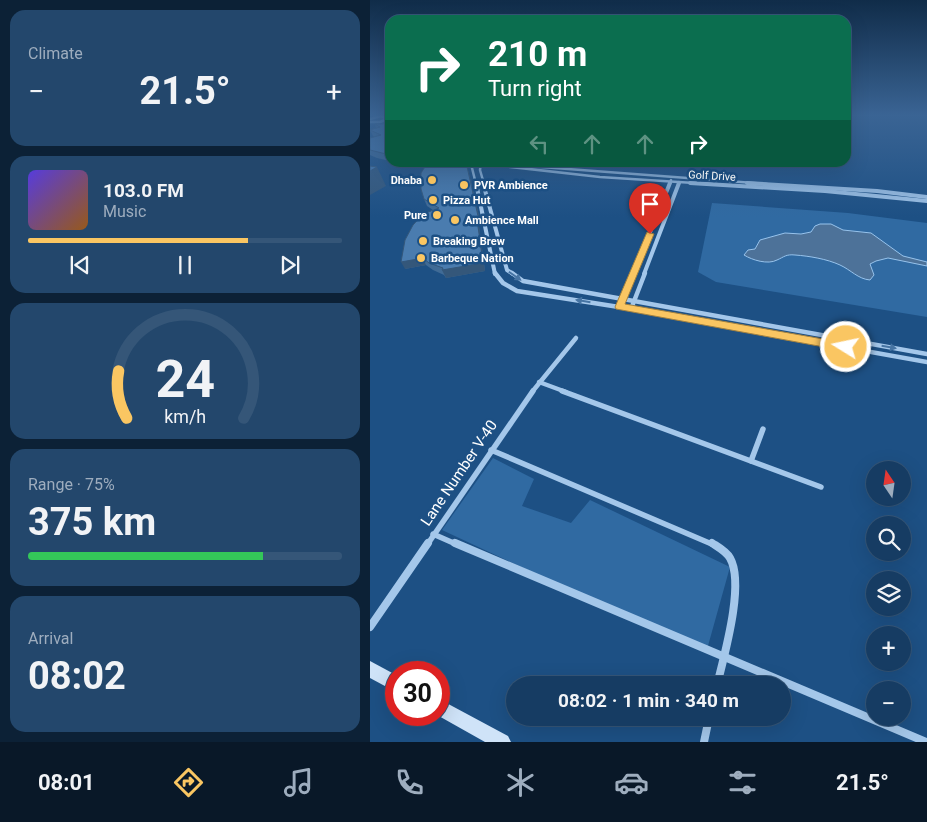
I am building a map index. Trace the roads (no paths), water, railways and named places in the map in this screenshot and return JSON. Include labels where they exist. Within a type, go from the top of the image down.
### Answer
[{"type":"street","points":[[470,167],[497,277],[517,291],[742,328],[927,362]]},
{"type":"street","points":[[481,167],[480,170],[507,270],[518,279],[531,284],[744,320],[927,354]]},
{"type":"street","name":"Golf Drive","points":[[516,167],[600,177],[671,180]]},
{"type":"street","name":"Golf Drive","points":[[530,167],[927,201]]},
{"type":"street","points":[[600,177],[603,173]]},
{"type":"street","points":[[620,307],[671,180]]},
{"type":"street","name":"Golf Drive","points":[[679,181],[770,183],[927,197]]},
{"type":"street","points":[[631,309],[679,181]]},
{"type":"street","points":[[742,328],[744,320]]},
{"type":"street","name":"Lane Number V-40","points":[[370,627],[539,382],[576,338]]},
{"type":"street","points":[[539,382],[822,487]]},
{"type":"street","points":[[751,461],[763,429]]},
{"type":"street","points":[[491,450],[719,548],[730,559],[735,572],[736,592],[719,676]]},
{"type":"street","points":[[433,534],[926,742]]},
{"type":"street","points":[[370,669],[385,678]]},
{"type":"street","points":[[450,713],[502,742]]},
{"type":"street","points":[[704,742],[707,726]]},
{"type":"place","name":"Dhaba","points":[[432,180]]},
{"type":"place","name":"PVR Ambience","points":[[464,185]]},
{"type":"place","name":"Pizza Hut","points":[[433,200]]},
{"type":"place","name":"Pure","points":[[437,215]]},
{"type":"place","name":"Ambience Mall","points":[[455,220]]},
{"type":"place","name":"Breaking Brew","points":[[423,241]]},
{"type":"place","name":"Barbeque Nation","points":[[421,258]]}]
